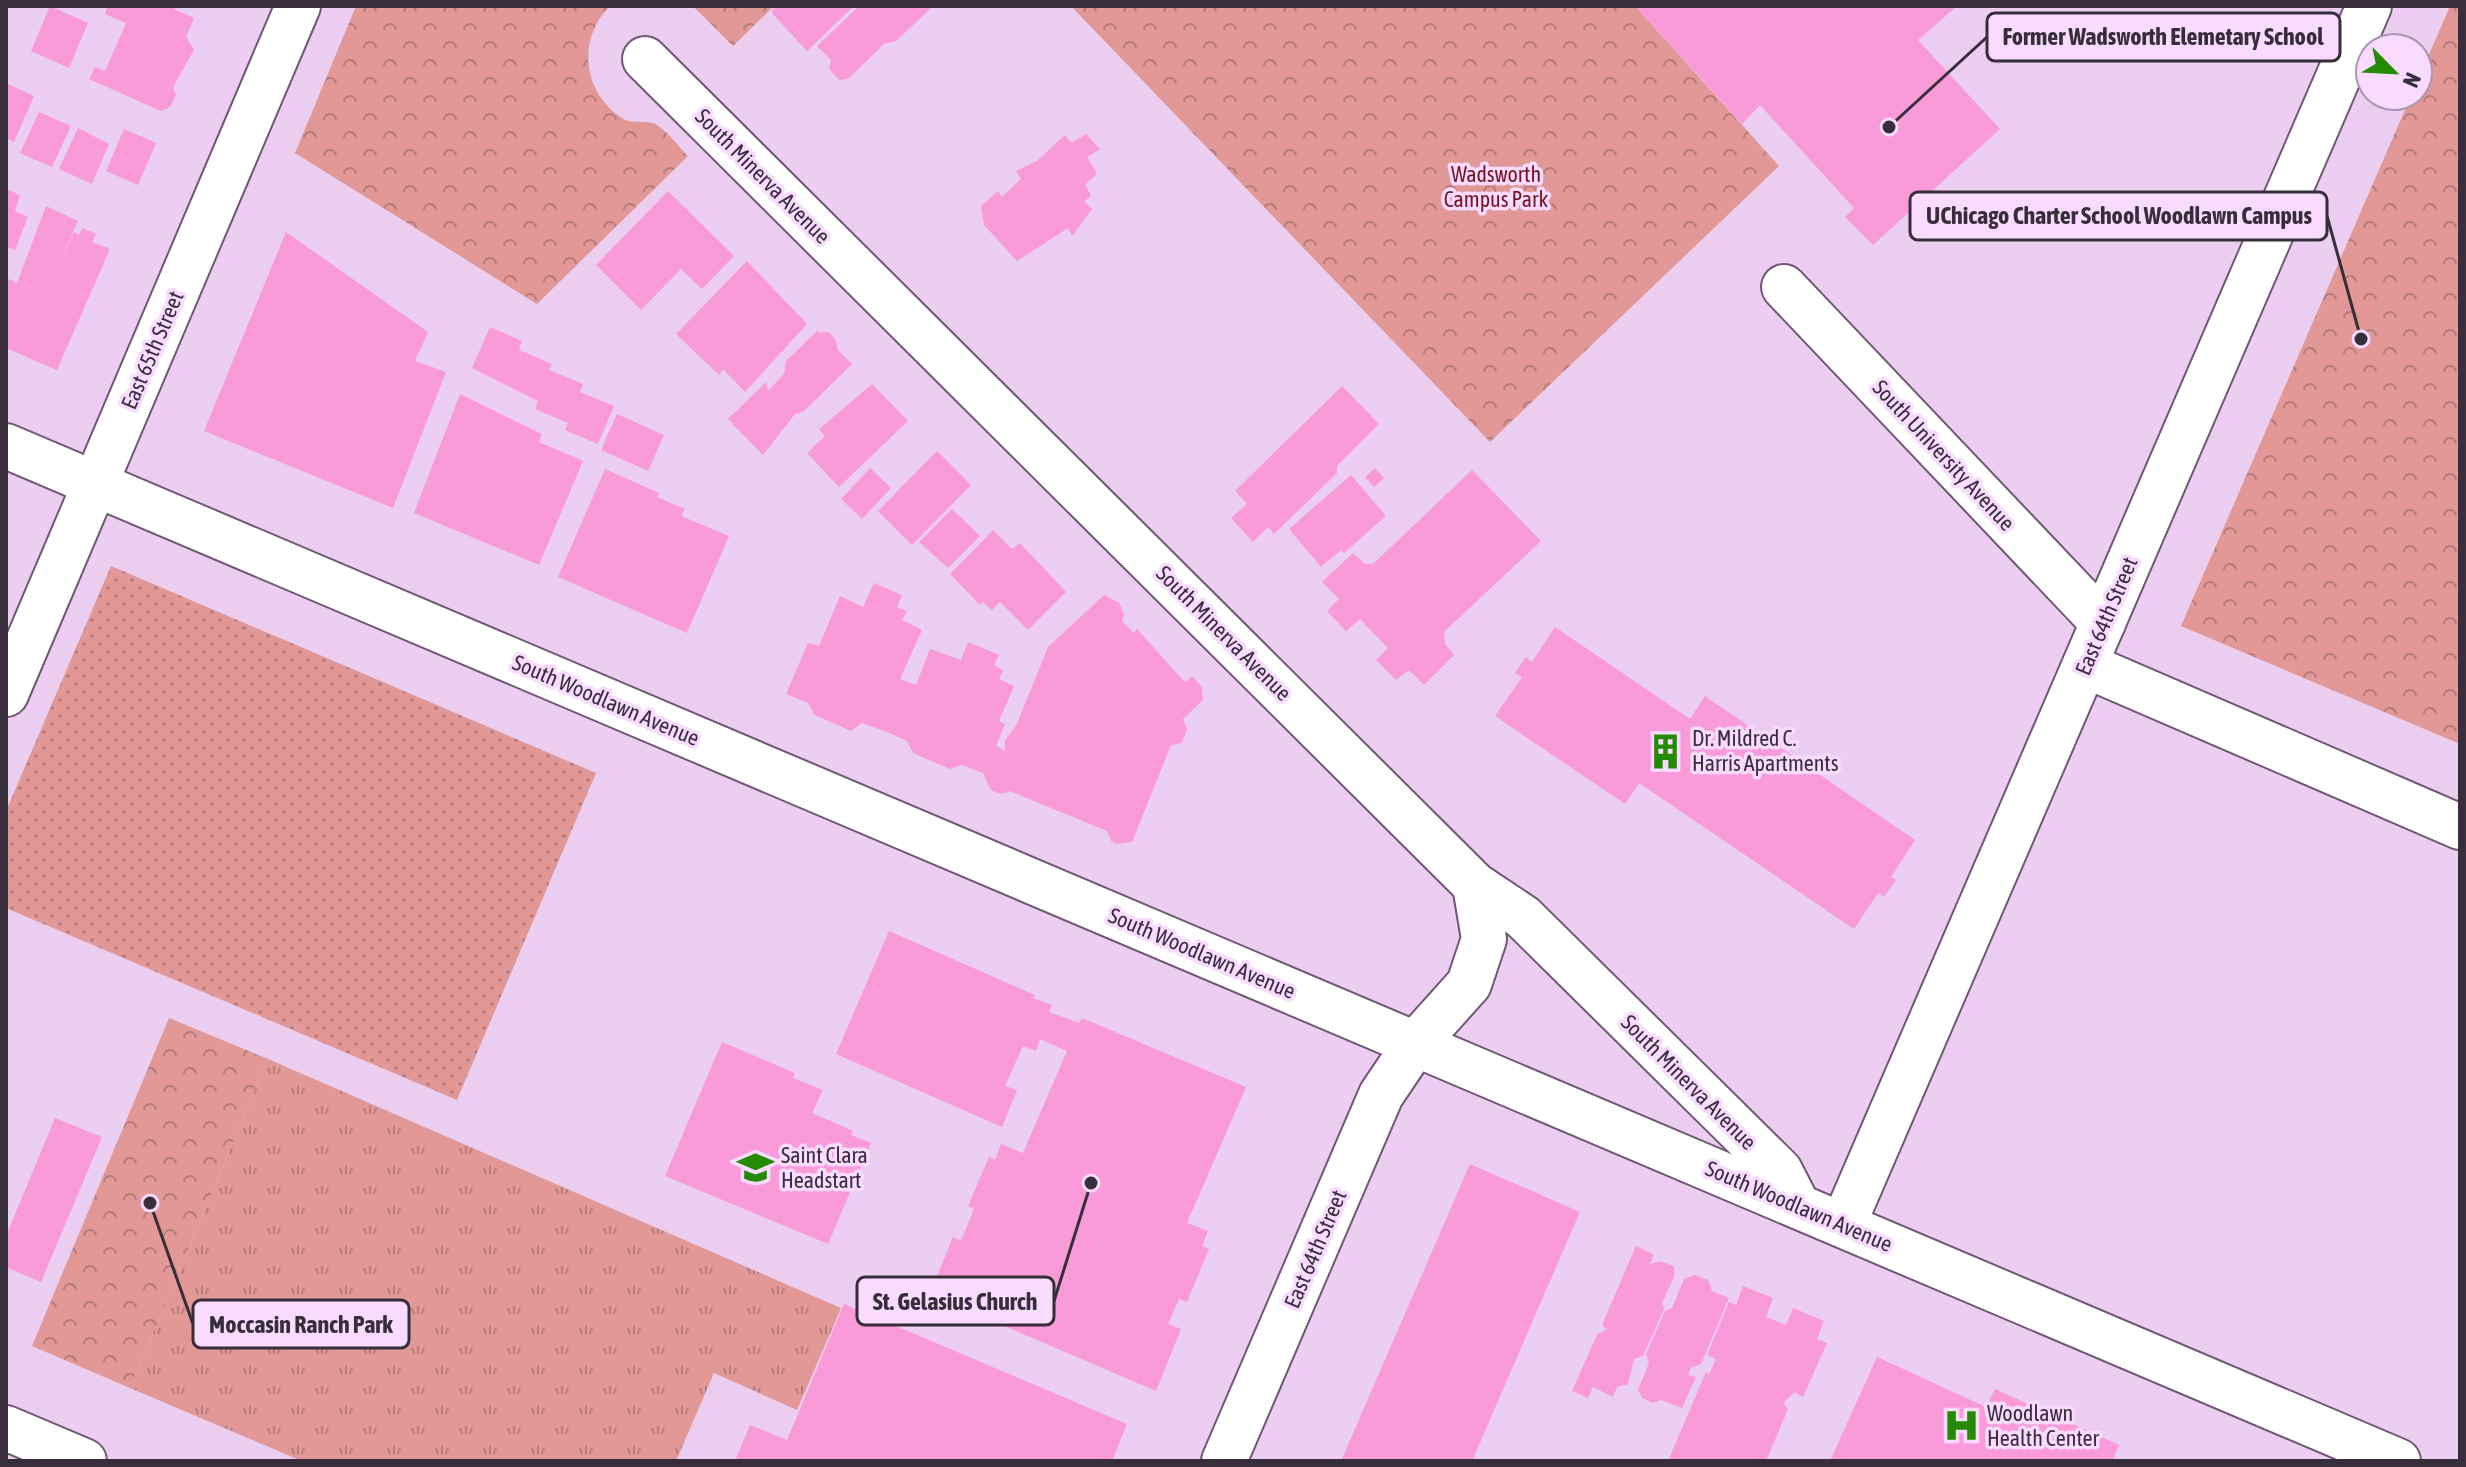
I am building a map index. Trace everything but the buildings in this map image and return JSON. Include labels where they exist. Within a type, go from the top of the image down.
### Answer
[{"type":"street","name":"East 65th Street","points":[[6,694],[298,6]]},
{"type":"street","name":"East 64th Street","points":[[1843,1225],[2369,6]]},
{"type":"street","name":"South Minerva Avenue","points":[[645,59],[1475,885],[1523,917],[1780,1171],[1798,1206]]},
{"type":"street","name":"South University Avenue","points":[[1784,287],[2103,623]]},
{"type":"street","name":"South Woodlawn Avenue","points":[[6,446],[2398,1461]]},
{"type":"street","points":[[2085,665],[2460,827]]},
{"type":"street","name":"East 64th Street","points":[[1224,1461],[1381,1095],[1416,1043],[1469,984],[1484,939],[1475,885]]},
{"type":"street","points":[[6,1428],[84,1461]]},
{"type":"green space","points":[[356,6],[610,6],[592,33],[589,49],[592,80],[599,94],[622,118],[657,125],[688,156],[537,304],[295,153]]},
{"type":"green space","points":[[693,6],[774,6],[733,46]]},
{"type":"green space","name":"Wadsworth Campus Park","points":[[1071,6],[1635,6],[1779,166],[1490,442]]},
{"type":"green space","points":[[2450,6],[2460,6],[2460,744],[2181,626],[2404,112],[2434,112],[2434,43]]},
{"type":"green space","points":[[111,566],[596,773],[457,1100],[6,908],[6,811]]},
{"type":"green space","points":[[169,1018],[268,1059],[130,1388],[32,1346]]},
{"type":"green space","points":[[268,1059],[841,1308],[797,1410],[714,1373],[676,1461],[302,1461],[130,1388]]},
{"type":"place","name":"Former Wadsworth Elemetary School","points":[[1889,127]]},
{"type":"place","name":"UChicago Charter School Woodlawn Campus","points":[[2361,339]]},
{"type":"place","name":"Dr. Mildred C. Harris Apartments","points":[[1666,751]]},
{"type":"place","name":"Saint Clara Headstart","points":[[755,1168]]},
{"type":"place","name":"St. Gelasius Church","points":[[1091,1183]]},
{"type":"place","name":"Moccasin Ranch Park","points":[[150,1203]]},
{"type":"place","name":"Woodlawn Health Center","points":[[1961,1426]]}]
